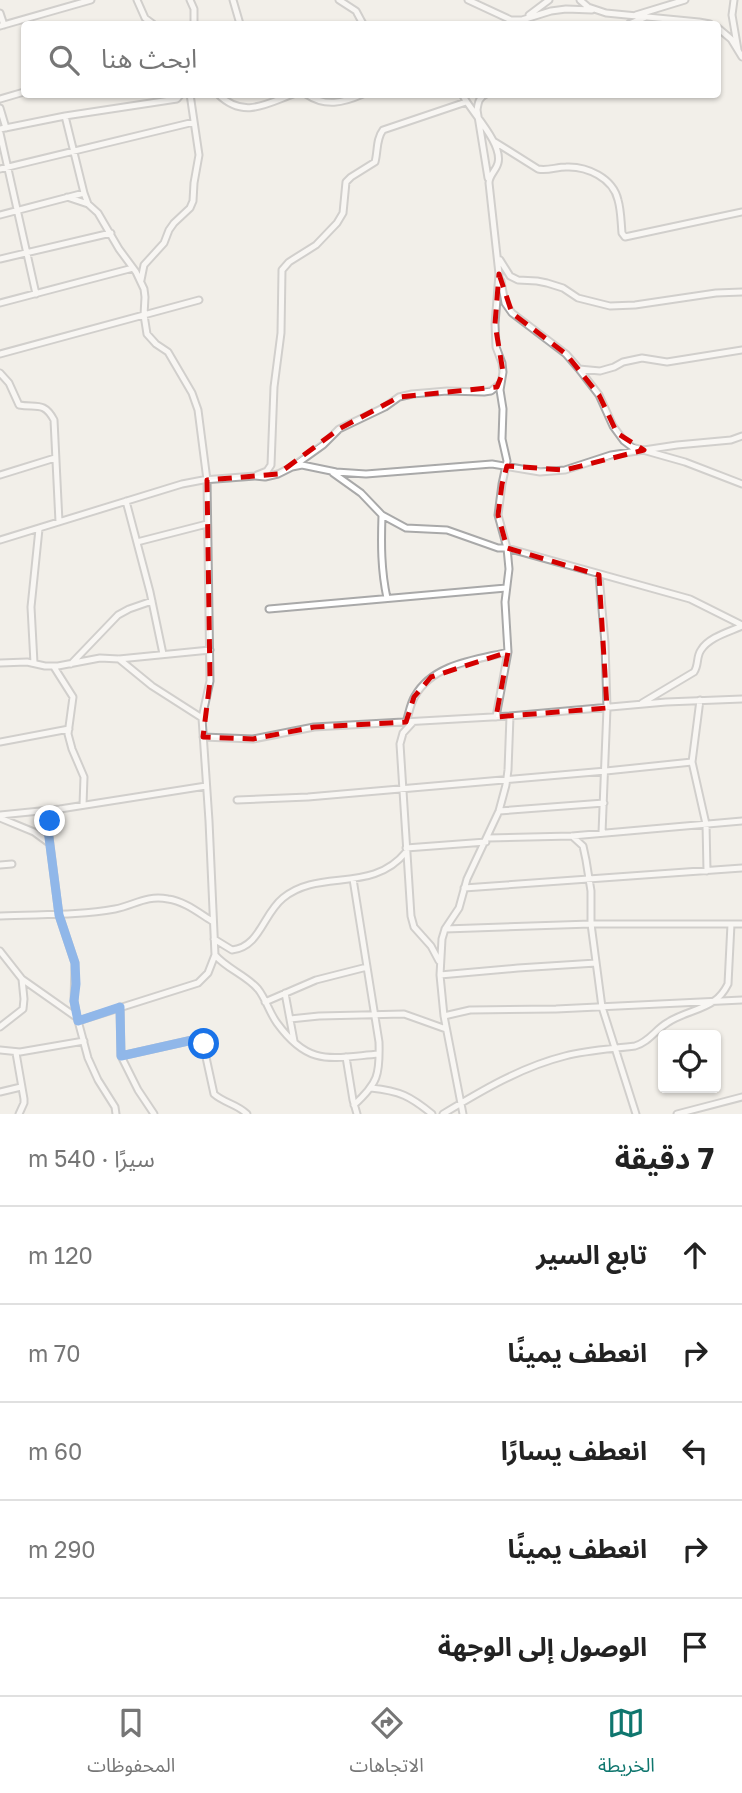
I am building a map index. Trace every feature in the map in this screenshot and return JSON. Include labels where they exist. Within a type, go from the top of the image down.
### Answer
[{"type":"street","points":[[56,0],[58,9]]},
{"type":"street","points":[[0,13],[2,26],[91,0]]},
{"type":"street","points":[[136,0],[149,21]]},
{"type":"street","points":[[190,0],[194,9],[194,21]]},
{"type":"street","points":[[233,0],[239,21]]},
{"type":"street","points":[[339,0],[356,11],[361,21]]},
{"type":"street","points":[[468,0],[511,20],[522,20],[566,9],[688,21]]},
{"type":"street","points":[[522,20],[549,0]]},
{"type":"street","points":[[580,0],[595,10]]},
{"type":"street","points":[[632,16],[685,0]]},
{"type":"street","points":[[734,0],[732,15],[738,50]]},
{"type":"street","points":[[636,21],[646,17]]},
{"type":"street","points":[[721,30],[732,39],[742,57]]},
{"type":"street","points":[[0,99],[21,93]]},
{"type":"street","points":[[2,130],[65,116],[178,98]]},
{"type":"street","points":[[141,280],[144,265],[164,243],[169,230],[190,208],[193,201],[199,155],[191,98]]},
{"type":"street","points":[[222,98],[229,104],[258,108],[283,98]]},
{"type":"street","points":[[314,98],[324,103],[354,98]]},
{"type":"street","points":[[464,98],[495,142],[538,169],[567,166],[587,170],[606,180],[618,197],[622,233],[625,237],[742,212]]},
{"type":"street","points":[[481,98],[478,103],[478,120],[499,274],[495,324],[496,347],[502,363],[500,390],[506,466],[498,515],[507,548],[509,569],[505,609],[508,652],[496,717]]},
{"type":"street","points":[[255,476],[267,471],[271,465],[274,387],[281,333],[282,270],[289,262],[316,245],[337,223],[343,213],[346,182],[375,162],[379,135],[383,130],[466,102]]},
{"type":"street","points":[[0,108],[8,167],[36,294]]},
{"type":"street","points":[[65,116],[88,204]]},
{"type":"street","points":[[0,170],[194,122]]},
{"type":"street","points":[[488,178],[498,163],[495,142]]},
{"type":"street","points":[[0,215],[84,193]]},
{"type":"street","points":[[67,197],[88,204],[98,213],[141,280],[147,334],[168,352],[192,393],[198,410],[207,480],[210,681],[202,718],[215,956],[208,973],[198,983],[77,1019]]},
{"type":"street","points":[[0,259],[111,233]]},
{"type":"street","points":[[498,257],[510,275],[518,280],[547,283],[563,288],[578,298],[610,306],[742,292]]},
{"type":"street","points":[[0,303],[133,268]]},
{"type":"street","points":[[499,274],[505,303],[512,313],[566,354],[599,395],[617,433],[632,447],[685,461],[742,484]]},
{"type":"street","points":[[0,354],[199,300]]},
{"type":"street","points":[[579,369],[600,371],[642,358],[667,362],[742,350]]},
{"type":"street","points":[[0,373],[9,383],[19,405],[41,406],[50,412],[54,420],[60,522]]},
{"type":"street","points":[[0,540],[181,484],[278,474],[323,445],[339,429],[385,407],[399,397],[447,391],[491,391],[502,382]]},
{"type":"street","points":[[292,467],[302,465],[366,474],[492,464],[540,472],[565,470],[611,455],[677,444],[731,440],[742,436]]},
{"type":"street","points":[[0,475],[55,458]]},
{"type":"street","points":[[328,470],[361,493],[382,515],[406,528],[447,530],[498,548],[507,548],[690,599],[742,626]]},
{"type":"street","points":[[126,501],[163,654]]},
{"type":"street","points":[[382,515],[381,563],[387,598]]},
{"type":"street","points":[[137,542],[207,524]]},
{"type":"street","points":[[34,663],[31,607],[39,528]]},
{"type":"street","points":[[599,575],[607,708],[602,833]]},
{"type":"street","points":[[269,609],[506,588]]},
{"type":"street","points":[[71,664],[118,615],[152,601]]},
{"type":"street","points":[[640,705],[694,672],[700,652],[708,643],[742,626]]},
{"type":"street","points":[[0,663],[54,666],[100,657],[119,659],[210,650]]},
{"type":"street","points":[[440,963],[412,921],[400,744],[409,722],[414,697],[431,677],[453,666],[508,652]]},
{"type":"street","points":[[119,659],[152,686],[202,718]]},
{"type":"street","points":[[54,666],[73,697],[69,738],[84,777],[83,805]]},
{"type":"street","points":[[203,737],[260,738],[314,727],[742,699]]},
{"type":"street","points":[[700,700],[692,762],[706,824],[707,871]]},
{"type":"street","points":[[463,1114],[444,1016],[440,975],[442,939],[445,929],[459,908],[464,888],[499,811],[507,779],[510,716]]},
{"type":"street","points":[[0,742],[69,729]]},
{"type":"street","points":[[237,800],[308,797],[692,762]]},
{"type":"street","points":[[0,817],[206,786]]},
{"type":"street","points":[[499,811],[604,803]]},
{"type":"street","points":[[60,809],[51,817],[49,843],[59,915],[75,963],[74,1001],[77,1019],[91,1066],[115,1107],[116,1114]]},
{"type":"street","points":[[0,817],[34,832],[49,843]]},
{"type":"street","points":[[214,939],[232,950],[245,947],[258,934],[276,905],[298,888],[374,874],[393,866],[406,850],[487,840],[572,836],[742,821]]},
{"type":"street","points":[[572,836],[583,846],[589,880],[592,899],[591,924],[602,1007],[636,1114]]},
{"type":"street","points":[[0,865],[12,864]]},
{"type":"street","points":[[464,888],[742,869]]},
{"type":"street","points":[[353,879],[379,1054],[376,1080],[354,1105]]},
{"type":"street","points":[[0,916],[59,915],[118,909],[138,900],[161,898],[182,903],[212,921]]},
{"type":"street","points":[[445,929],[591,924],[742,925]]},
{"type":"street","points":[[443,1114],[519,1072],[544,1062],[643,1043],[674,1018],[714,1001],[725,991],[728,984],[731,925]]},
{"type":"street","points":[[0,951],[22,979],[77,1019]]},
{"type":"street","points":[[215,956],[225,967],[257,988],[276,1022],[311,1055],[324,1058],[379,1054]]},
{"type":"street","points":[[440,975],[596,963]]},
{"type":"street","points":[[265,1002],[316,980],[367,967]]},
{"type":"street","points":[[0,1027],[20,1013],[25,1005],[22,979]]},
{"type":"street","points":[[285,993],[294,1041]]},
{"type":"street","points":[[444,1016],[470,1010],[556,1009],[742,1000]]},
{"type":"street","points":[[120,1007],[121,1056],[154,1114]]},
{"type":"street","points":[[290,1019],[409,1015],[446,1028]]},
{"type":"street","points":[[121,1056],[202,1039],[214,1094],[247,1114]]},
{"type":"street","points":[[0,1050],[16,1053],[83,1041]]},
{"type":"street","points":[[16,1053],[24,1103],[19,1114]]},
{"type":"street","points":[[346,1057],[357,1114]]},
{"type":"street","points":[[0,1092],[21,1087]]},
{"type":"street","points":[[371,1088],[404,1094],[415,1099],[432,1114]]},
{"type":"street","points":[[677,1114],[742,1097]]},
{"type":"highlighted area","points":[[499,274],[512,313],[566,354],[599,395],[617,433],[644,450],[565,470],[507,466],[502,484],[498,515],[507,548],[599,575],[607,708],[496,717],[508,652],[431,677],[414,697],[406,722],[314,727],[253,739],[203,737],[210,681],[207,480],[278,474],[339,429],[399,397],[497,387],[503,372],[495,324]]},
{"type":"route","points":[[50,821],[48,830],[59,915],[75,963],[74,1001],[78,1021],[120,1007],[121,1056],[197,1039],[202,1039],[204,1044]]}]
